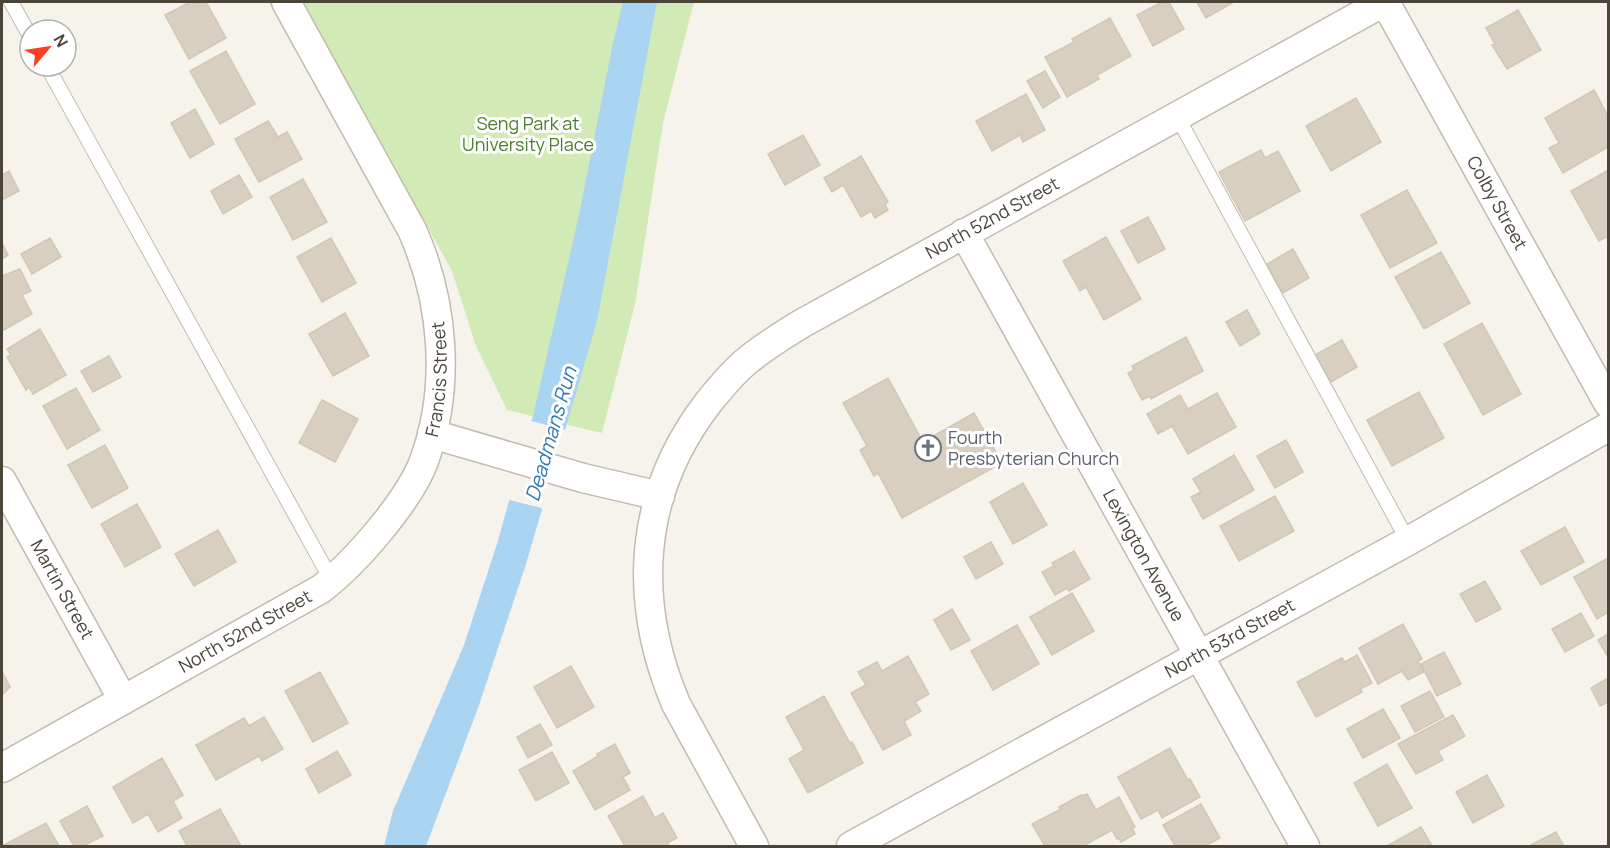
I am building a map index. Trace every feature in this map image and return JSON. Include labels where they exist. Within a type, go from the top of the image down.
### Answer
[{"type":"street","name":"Francis Street","points":[[286,2],[403,212],[424,257],[436,306],[440,349],[440,390],[432,435],[583,478],[660,496]]},
{"type":"street","name":"North 52nd Street","points":[[660,496],[685,434],[717,392],[746,362],[801,324],[1384,2]]},
{"type":"street","name":"Colby Street","points":[[1384,2],[1608,403]]},
{"type":"street","name":"Lexington Avenue","points":[[964,233],[1305,846]]},
{"type":"street","name":"North 53rd Street","points":[[850,846],[1408,541],[1608,427]]},
{"type":"street","name":"North 52nd Street","points":[[2,768],[310,596],[332,581],[351,562],[393,511],[423,464],[432,435]]},
{"type":"street","name":"Martin Street","points":[[2,481],[123,700]]},
{"type":"street","points":[[660,496],[651,536],[647,575],[650,617],[658,654],[665,679],[676,704],[754,846]]},
{"type":"lane","points":[[11,2],[20,18]]},
{"type":"lane","points":[[53,78],[332,581]]},
{"type":"lane","points":[[1177,116],[1408,541]]},
{"type":"green space","name":"Seng Park at University Place","points":[[302,2],[694,2],[663,123],[635,304],[602,433],[507,410],[476,346],[452,271]]},
{"type":"water","name":"Deadmans Run","points":[[623,2],[657,2],[597,321],[526,564],[478,708],[426,846],[384,846],[393,811],[464,645],[497,544],[534,412],[579,215]]},
{"type":"pier","points":[[528,420],[569,431],[545,509],[506,499]]},
{"type":"building","points":[[190,2],[206,2],[226,38],[189,59],[165,15]]},
{"type":"building","points":[[1162,2],[1169,2],[1184,29],[1153,46],[1137,15]]},
{"type":"building","points":[[1197,2],[1231,2],[1232,3],[1206,18]]},
{"type":"building","points":[[1518,10],[1541,50],[1507,69],[1492,45],[1495,44],[1486,28]]},
{"type":"building","points":[[1110,18],[1131,56],[1097,75],[1099,79],[1067,97],[1045,57],[1074,42],[1072,39]]},
{"type":"building","points":[[226,51],[255,104],[220,124],[190,71]]},
{"type":"building","points":[[1045,71],[1060,97],[1043,108],[1027,81]]},
{"type":"building","points":[[1594,90],[1608,116],[1608,147],[1563,173],[1549,148],[1559,143],[1545,118]]},
{"type":"building","points":[[1026,94],[1045,130],[1023,142],[1020,135],[992,151],[976,121]]},
{"type":"building","points":[[1356,98],[1381,142],[1331,171],[1306,126]]},
{"type":"building","points":[[195,109],[214,144],[190,158],[171,123]]},
{"type":"building","points":[[268,121],[278,137],[287,132],[302,159],[259,182],[235,139]]},
{"type":"building","points":[[803,135],[820,165],[785,185],[768,154]]},
{"type":"building","points":[[1261,150],[1265,158],[1278,151],[1300,191],[1245,221],[1219,172]]},
{"type":"building","points":[[861,156],[888,202],[885,204],[888,210],[875,218],[871,211],[861,217],[843,185],[832,192],[824,178]]},
{"type":"building","points":[[9,171],[19,191],[2,200],[2,175]]},
{"type":"building","points":[[1607,171],[1608,236],[1599,241],[1571,191]]},
{"type":"building","points":[[239,175],[252,197],[223,214],[211,191]]},
{"type":"building","points":[[303,179],[327,222],[293,240],[270,197]]},
{"type":"building","points":[[1407,190],[1437,243],[1390,268],[1361,215]]},
{"type":"building","points":[[1148,217],[1165,249],[1138,263],[1121,231]]},
{"type":"building","points":[[1106,237],[1141,299],[1104,320],[1086,287],[1080,291],[1063,261]]},
{"type":"building","points":[[50,238],[61,257],[32,274],[21,254]]},
{"type":"building","points":[[331,238],[356,283],[322,302],[297,257]]},
{"type":"building","points":[[2,243],[8,255],[2,259]]},
{"type":"building","points":[[1293,249],[1309,278],[1283,293],[1267,264]]},
{"type":"building","points":[[1441,252],[1470,303],[1424,329],[1395,277]]},
{"type":"building","points":[[20,269],[31,291],[22,295],[32,314],[2,331],[2,276]]},
{"type":"building","points":[[1247,310],[1260,334],[1240,346],[1226,322]]},
{"type":"building","points":[[345,313],[369,356],[333,376],[309,334]]},
{"type":"building","points":[[1482,323],[1521,394],[1483,415],[1444,344]]},
{"type":"building","points":[[40,329],[66,375],[33,394],[29,387],[26,390],[7,357],[11,355],[7,349]]},
{"type":"building","points":[[1186,337],[1203,371],[1151,399],[1150,396],[1142,400],[1128,373],[1134,370],[1132,366]]},
{"type":"building","points":[[1342,340],[1357,367],[1331,382],[1315,355]]},
{"type":"building","points":[[109,356],[121,377],[93,392],[81,371]]},
{"type":"building","name":"Fourth Presbyterian Church","points":[[888,378],[923,442],[974,413],[1002,463],[902,518],[878,473],[874,476],[860,450],[867,446],[843,403]]},
{"type":"building","points":[[76,388],[100,430],[67,449],[43,406]]},
{"type":"building","points":[[1419,392],[1444,438],[1392,466],[1367,420]]},
{"type":"building","points":[[1217,393],[1236,427],[1188,454],[1172,426],[1158,434],[1147,414],[1180,395],[1188,409]]},
{"type":"building","points":[[322,400],[358,419],[335,462],[299,443]]},
{"type":"building","points":[[1286,440],[1303,472],[1275,488],[1257,456]]},
{"type":"building","points":[[105,445],[128,488],[92,508],[68,465]]},
{"type":"building","points":[[1234,455],[1254,490],[1203,519],[1191,497],[1201,492],[1193,479]]},
{"type":"building","points":[[1023,483],[1047,525],[1013,544],[990,502]]},
{"type":"building","points":[[1275,496],[1294,531],[1239,561],[1220,526]]},
{"type":"building","points":[[137,504],[161,547],[125,567],[101,524]]},
{"type":"building","points":[[1565,527],[1584,562],[1541,585],[1521,551]]},
{"type":"building","points":[[218,530],[236,562],[194,586],[175,554]]},
{"type":"building","points":[[991,542],[1003,564],[976,579],[964,557]]},
{"type":"building","points":[[1074,551],[1090,579],[1069,591],[1067,588],[1055,595],[1042,572],[1054,566],[1052,563]]},
{"type":"building","points":[[1608,558],[1608,612],[1597,619],[1574,577]]},
{"type":"building","points":[[1485,581],[1501,609],[1476,622],[1460,594]]},
{"type":"building","points":[[1072,593],[1094,631],[1052,655],[1030,617]]},
{"type":"building","points":[[952,609],[970,640],[951,650],[934,620]]},
{"type":"building","points":[[1581,613],[1594,636],[1565,652],[1552,629]]},
{"type":"building","points":[[1403,624],[1422,659],[1418,661],[1424,672],[1408,680],[1402,671],[1378,684],[1359,648]]},
{"type":"building","points":[[1017,625],[1039,664],[993,690],[971,651]]},
{"type":"building","points":[[1608,634],[1608,657],[1598,640]]},
{"type":"building","points":[[1444,652],[1461,684],[1437,696],[1421,664]]},
{"type":"building","points":[[1357,655],[1372,683],[1360,689],[1362,692],[1316,717],[1297,682],[1342,658],[1345,662]]},
{"type":"building","points":[[908,656],[929,694],[915,702],[921,711],[904,721],[911,735],[883,750],[851,693],[866,685],[858,672],[877,662],[882,671]]},
{"type":"building","points":[[571,666],[594,707],[557,728],[534,687]]},
{"type":"building","points":[[2,671],[10,687],[2,695]]},
{"type":"building","points":[[320,672],[348,723],[313,742],[285,691]]},
{"type":"building","points":[[1608,678],[1608,702],[1600,706],[1591,688]]},
{"type":"building","points":[[1430,691],[1444,717],[1415,732],[1401,706]]},
{"type":"building","points":[[824,696],[863,763],[808,793],[789,759],[804,750],[786,717]]},
{"type":"building","points":[[1383,709],[1400,738],[1363,758],[1347,729]]},
{"type":"building","points":[[1453,715],[1465,736],[1438,751],[1443,760],[1416,774],[1398,744]]},
{"type":"building","points":[[264,717],[283,749],[262,761],[259,756],[216,780],[196,745],[244,718],[249,726]]},
{"type":"building","points":[[540,724],[552,745],[528,758],[517,737]]},
{"type":"building","points":[[615,744],[630,773],[623,777],[630,790],[595,810],[573,771]]},
{"type":"building","points":[[1170,748],[1200,797],[1162,818],[1158,810],[1141,819],[1118,777]]},
{"type":"building","points":[[337,751],[351,775],[319,793],[306,769]]},
{"type":"building","points":[[552,752],[569,783],[536,801],[519,770]]},
{"type":"building","points":[[162,758],[183,795],[173,801],[182,818],[158,832],[148,814],[133,823],[113,787]]},
{"type":"building","points":[[1387,764],[1412,808],[1378,826],[1354,783]]},
{"type":"building","points":[[1487,775],[1504,806],[1473,823],[1456,792]]},
{"type":"building","points":[[1087,794],[1096,810],[1119,797],[1135,827],[1132,828],[1135,834],[1121,842],[1112,830],[1083,846],[1045,846],[1032,824],[1061,809],[1059,807],[1081,795]]},
{"type":"building","points":[[643,796],[655,818],[663,813],[677,838],[667,843],[669,846],[625,846],[608,816]]},
{"type":"building","points":[[1201,804],[1220,838],[1205,846],[1175,846],[1163,825]]},
{"type":"building","points":[[87,806],[103,836],[83,846],[74,846],[60,821]]},
{"type":"building","points":[[220,809],[241,846],[187,846],[179,831]]},
{"type":"building","points":[[46,823],[59,846],[2,846]]},
{"type":"building","points":[[1421,827],[1432,846],[1387,846]]},
{"type":"building","points":[[1556,832],[1564,846],[1531,846],[1531,845]]},
{"type":"place","name":"Fourth Presbyterian Church","points":[[928,448]]}]
